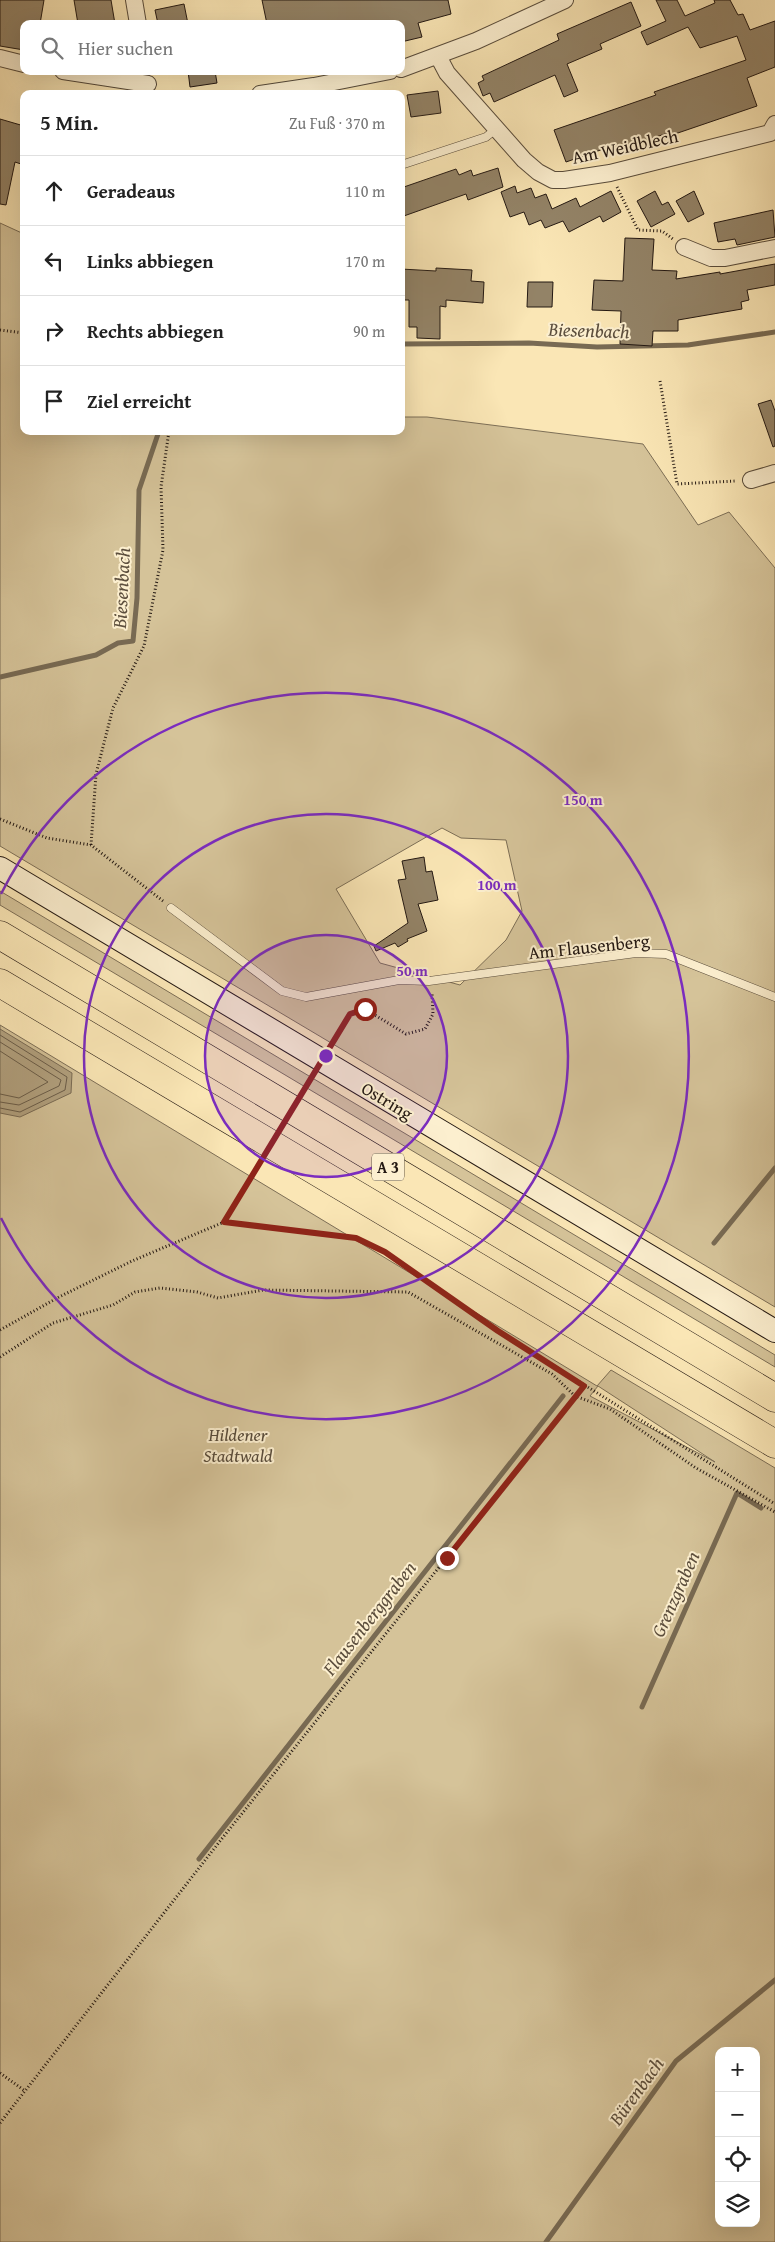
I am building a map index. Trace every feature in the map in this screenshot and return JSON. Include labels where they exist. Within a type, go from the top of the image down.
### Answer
[{"type":"highway","name":"A 3","points":[[0,936],[775,1398]]},
{"type":"highway","name":"A 3","points":[[0,982],[775,1444]]},
{"type":"main road","name":"Ostring","points":[[0,868],[775,1331]]},
{"type":"street","points":[[134,0],[137,20]]},
{"type":"street","points":[[405,68],[438,56],[565,0]]},
{"type":"street","name":"Am Weidblech","points":[[438,56],[447,73],[524,160],[538,172],[553,180],[610,173],[770,133],[775,124]]},
{"type":"street","points":[[0,58],[20,63]]},
{"type":"street","points":[[91,75],[148,83]]},
{"type":"street","points":[[287,90],[370,75]]},
{"type":"street","points":[[684,246],[711,258],[725,258],[775,248]]},
{"type":"street","points":[[751,480],[775,473]]},
{"type":"lane","points":[[405,164],[486,137],[496,129]]},
{"type":"lane","name":"Am Flausenberg","points":[[171,908],[282,991],[306,997],[399,980],[429,981],[636,953],[666,954],[775,997]]},
{"type":"path","points":[[613,180],[638,230],[662,231],[684,246]]},
{"type":"path","points":[[0,330],[20,332]]},
{"type":"path","points":[[660,381],[677,484],[751,480]]},
{"type":"path","points":[[91,844],[96,774],[113,708],[144,646],[163,550],[161,487],[168,435]]},
{"type":"path","points":[[0,819],[47,838],[91,844],[171,908]]},
{"type":"path","points":[[224,1222],[350,1014],[365,1009],[406,1034],[426,1029],[433,1014],[433,996],[429,981]]},
{"type":"path","points":[[0,1330],[59,1297],[132,1261],[224,1222],[356,1238],[385,1252],[498,1331],[775,1504]]},
{"type":"path","points":[[0,1357],[53,1323],[113,1305],[135,1292],[160,1288],[197,1292],[218,1298],[262,1290],[408,1292],[552,1374],[575,1396],[610,1409],[696,1468],[775,1512]]},
{"type":"path","points":[[0,2123],[236,1821],[584,1386]]},
{"type":"path","points":[[0,2073],[26,2091]]},
{"type":"green space","points":[[0,223],[20,232],[20,435],[405,435],[405,417],[427,417],[643,444],[698,525],[729,512],[775,568],[775,1307],[0,846]],"holes":[[[442,828],[461,838],[506,840],[522,911],[506,940],[460,985],[380,963],[336,889]]]},
{"type":"green space","points":[[0,891],[775,1355],[775,1367],[0,905]]},
{"type":"green space","name":"Hildener Stadtwald","points":[[0,1025],[597,1386],[611,1370],[775,1468],[775,2242],[0,2242]],"holes":[[[598,1386],[715,1462],[590,1396]]]},
{"type":"water","points":[[0,1029],[72,1073],[71,1093],[20,1117],[0,1113]]},
{"type":"building","points":[[0,0],[44,0],[41,20],[20,20],[20,49],[0,46]]},
{"type":"building","points":[[74,0],[111,0],[114,20],[77,20]]},
{"type":"building","points":[[262,0],[448,0],[451,14],[418,23],[422,37],[405,41],[405,20],[266,20]]},
{"type":"building","points":[[656,0],[677,0],[685,16],[715,3],[714,0],[730,0],[738,15],[743,14],[750,30],[775,21],[775,67],[747,78],[757,106],[669,136],[668,133],[616,150],[615,145],[566,162],[554,130],[656,95],[654,92],[746,60],[737,36],[700,48],[688,27],[647,45],[641,32],[666,21]]},
{"type":"building","points":[[631,2],[641,26],[600,44],[602,49],[567,64],[578,91],[564,97],[555,75],[494,102],[490,93],[483,96],[478,83],[484,80],[482,76],[559,40],[557,34]]},
{"type":"building","points":[[184,4],[187,20],[157,20],[155,10]]},
{"type":"building","points":[[188,75],[216,75],[217,83],[190,87]]},
{"type":"building","points":[[438,91],[441,113],[411,117],[407,95]]},
{"type":"building","points":[[0,119],[20,125],[20,164],[15,162],[6,205],[0,204]]},
{"type":"building","points":[[498,168],[503,187],[468,200],[466,194],[405,216],[405,187],[456,169],[459,175],[471,170],[473,176]]},
{"type":"building","points":[[515,186],[517,193],[531,188],[535,198],[546,194],[552,209],[576,198],[580,207],[611,191],[621,212],[603,222],[600,216],[569,232],[563,221],[545,228],[541,220],[529,225],[524,212],[510,217],[501,192]]},
{"type":"building","points":[[655,191],[662,205],[668,202],[675,214],[651,227],[637,201]]},
{"type":"building","points":[[694,191],[704,214],[688,222],[676,201]]},
{"type":"building","points":[[773,210],[775,237],[737,245],[735,239],[718,242],[714,223]]},
{"type":"building","points":[[625,238],[654,239],[652,270],[677,271],[676,279],[720,272],[720,274],[775,264],[775,285],[747,290],[749,300],[741,302],[742,309],[678,320],[678,331],[653,331],[652,346],[620,344],[621,311],[592,310],[594,280],[623,281]]},
{"type":"building","points":[[436,268],[472,270],[471,281],[484,282],[483,303],[446,300],[446,307],[440,306],[440,339],[417,338],[417,327],[409,327],[409,300],[405,300],[405,269],[436,271]]},
{"type":"building","points":[[528,282],[553,282],[552,307],[527,307]]},
{"type":"building","points":[[771,400],[775,411],[775,446],[773,447],[758,404]]},
{"type":"building","points":[[424,857],[426,872],[432,871],[438,900],[418,904],[427,931],[407,939],[408,941],[398,947],[395,943],[376,951],[374,946],[408,923],[398,880],[406,879],[402,861]]},
{"type":"waterway","name":"Biesenbach","points":[[405,344],[529,343],[597,347],[688,345],[775,332]]},
{"type":"waterway","name":"Biesenbach","points":[[0,677],[96,655],[118,643],[133,641],[137,598],[139,490],[158,435]]},
{"type":"waterway","name":"Flausenberggraben","points":[[714,1243],[775,1168]]},
{"type":"waterway","name":"Flausenberggraben","points":[[199,1859],[563,1396]]},
{"type":"waterway","name":"Grenzgraben","points":[[642,1707],[737,1493],[761,1508]]},
{"type":"waterway","name":"Bürenbach","points":[[546,2242],[676,2061],[775,1980]]},
{"type":"route","points":[[365,1009],[350,1014],[224,1222],[356,1238],[385,1252],[498,1331],[584,1386],[447,1558]]}]
